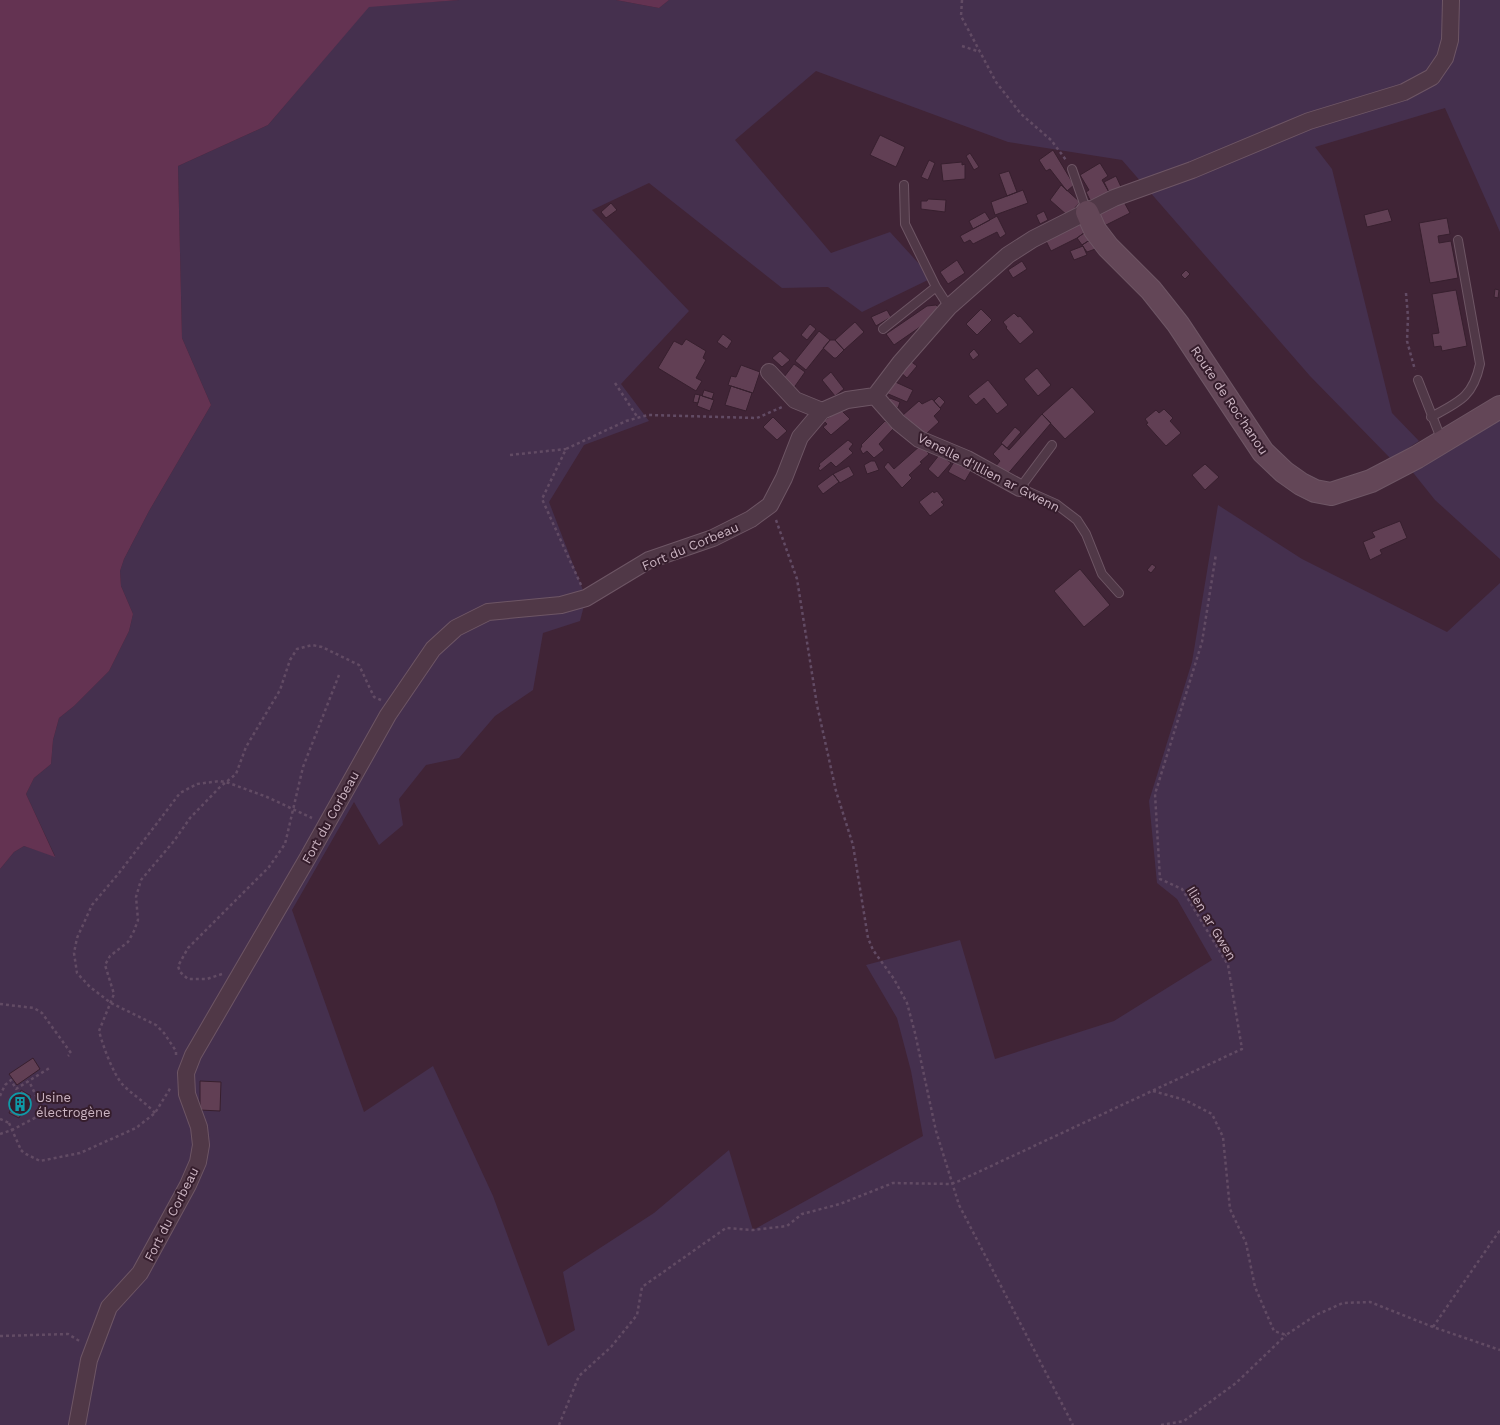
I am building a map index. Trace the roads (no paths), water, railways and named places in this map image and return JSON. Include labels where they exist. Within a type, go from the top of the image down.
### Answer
[{"type":"street","points":[[769,372],[795,400],[822,411],[847,400],[875,396],[900,363],[949,307],[1008,255],[1033,239],[1114,198],[1192,170],[1309,121],[1404,92],[1432,77],[1445,58],[1450,40],[1452,0]]},
{"type":"street","name":"Route de Roc'hanou","points":[[1087,212],[1095,230],[1108,247],[1151,290],[1178,324],[1263,452],[1284,472],[1301,484],[1315,491],[1331,494],[1372,481],[1442,442],[1500,407]]},
{"type":"street","name":"Venelle d'Illien ar Gwenn","points":[[875,396],[898,422],[919,439],[968,459],[1020,488]]},
{"type":"street","name":"Fort du Corbeau","points":[[77,1425],[92,1350],[109,1307],[140,1273],[188,1185],[198,1162],[201,1145],[199,1127],[187,1094],[186,1073],[193,1055],[395,704],[433,649],[456,628],[488,612],[561,605],[586,598],[649,560],[713,538],[751,520],[770,506],[784,478],[800,437],[822,411]]},
{"type":"lane","points":[[1072,169],[1087,212]]},
{"type":"lane","points":[[904,185],[905,224],[936,287],[949,307]]},
{"type":"lane","points":[[1431,417],[1466,396],[1477,378],[1480,364],[1458,240]]},
{"type":"lane","points":[[883,329],[936,287]]},
{"type":"lane","points":[[1418,380],[1431,417],[1442,442]]},
{"type":"lane","points":[[1020,488],[1052,445]]},
{"type":"lane","name":"Venelle d'Illien ar Gwenn","points":[[1020,488],[1056,504],[1077,520],[1086,534],[1102,574],[1119,594]]},
{"type":"place","name":"Usine électrogène","points":[[20,1104]]}]
